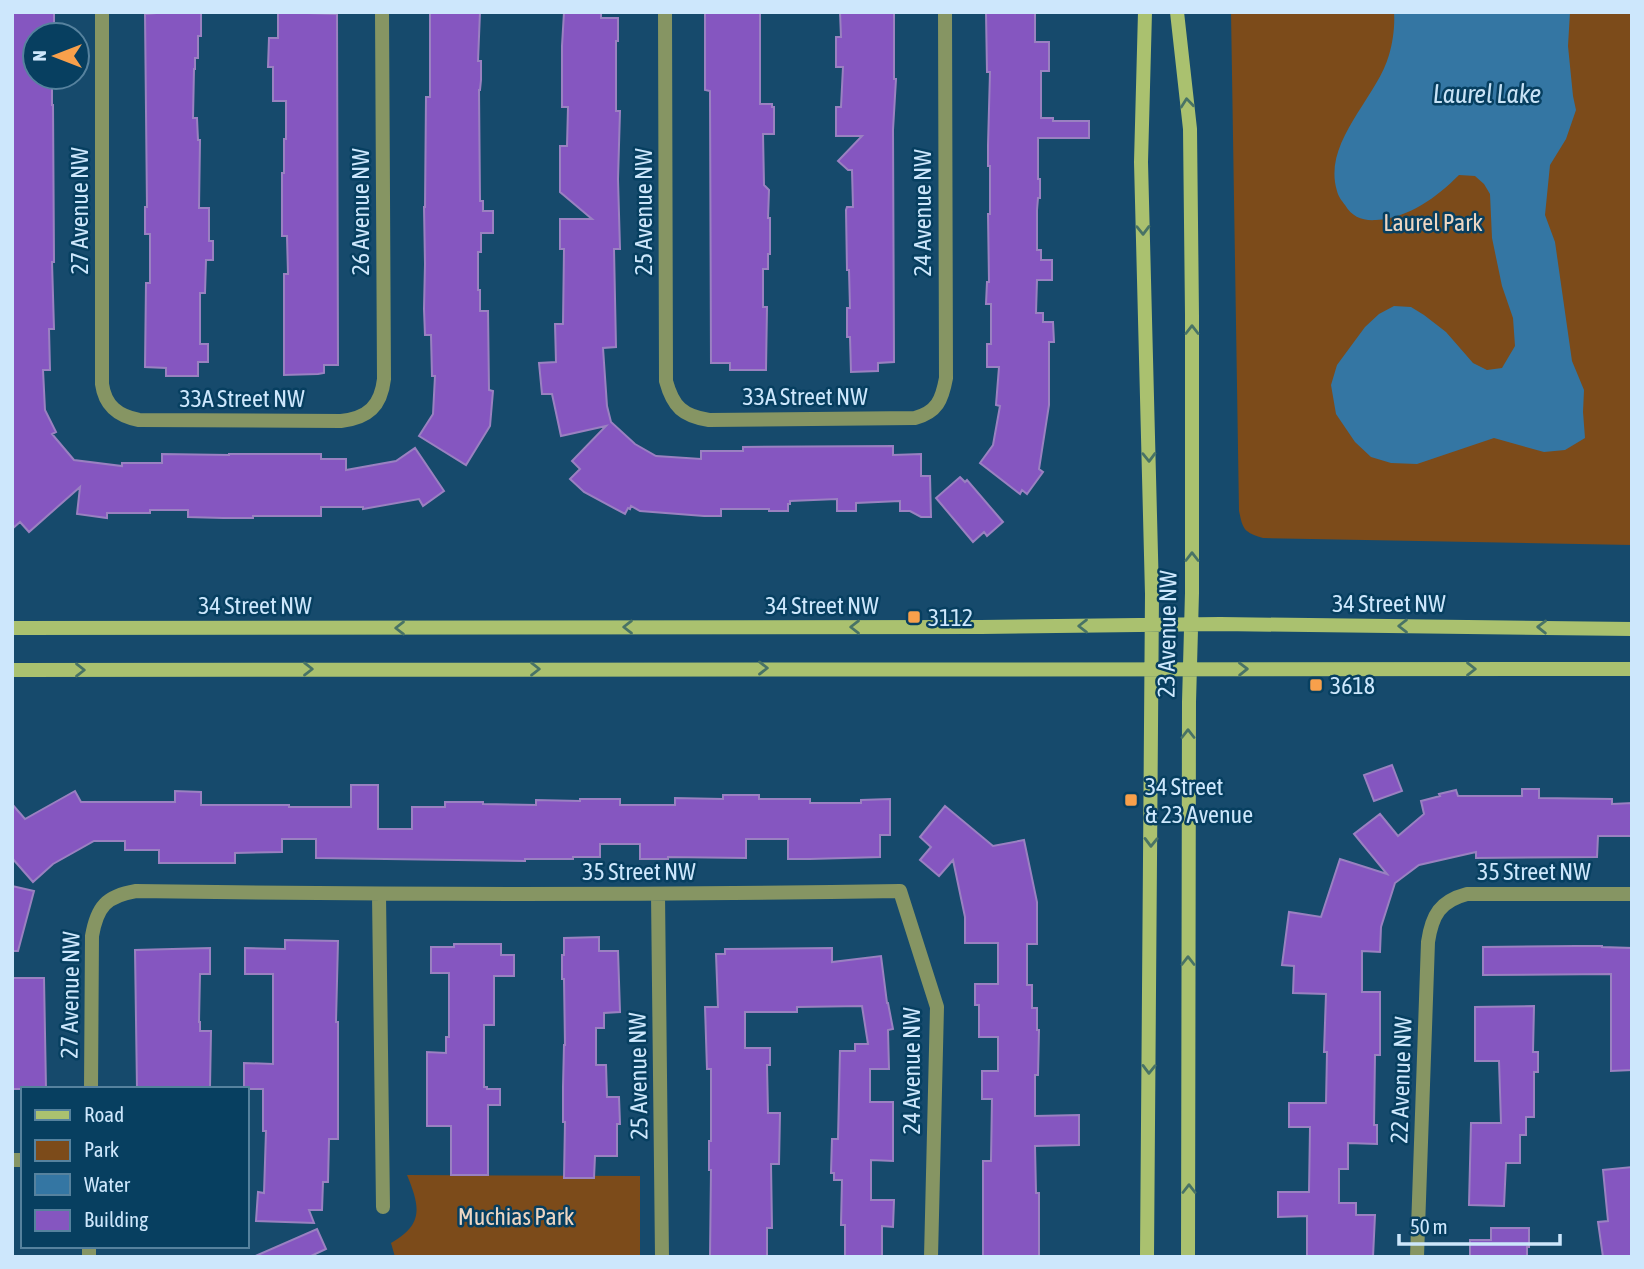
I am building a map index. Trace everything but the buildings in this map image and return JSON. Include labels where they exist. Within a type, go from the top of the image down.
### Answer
[{"type":"main road","name":"23 Avenue NW","points":[[1145,12],[1141,162],[1152,594],[1147,1257]]},
{"type":"main road","name":"23 Avenue NW","points":[[1177,12],[1190,129],[1192,315],[1188,1257]]},
{"type":"main road","name":"34 Street NW","points":[[12,628],[1234,624],[1632,629]]},
{"type":"main road","points":[[12,670],[1632,669]]},
{"type":"street","name":"27 Avenue NW","points":[[102,12],[102,384],[103,393],[112,408]]},
{"type":"street","name":"26 Avenue NW","points":[[372,408],[383,392],[384,379],[382,12]]},
{"type":"street","name":"25 Avenue NW","points":[[665,12],[666,381],[678,408]]},
{"type":"street","name":"24 Avenue NW","points":[[932,411],[940,399],[946,378],[945,12]]},
{"type":"street","name":"33A Street NW","points":[[112,408],[119,414],[139,421],[353,420],[372,408]]},
{"type":"street","name":"33A Street NW","points":[[678,408],[695,418],[709,420],[906,418],[923,416],[932,411]]},
{"type":"street","name":"35 Street NW","points":[[103,904],[114,897],[136,891],[379,895],[900,891]]},
{"type":"street","name":"24 Avenue NW","points":[[900,891],[937,1007],[931,1257]]},
{"type":"street","name":"25 Avenue NW","points":[[658,894],[662,1257]]},
{"type":"street","name":"35 Street NW","points":[[1440,908],[1467,894],[1632,894]]},
{"type":"street","points":[[379,895],[383,1207]]},
{"type":"street","name":"27 Avenue NW","points":[[91,1087],[92,936],[94,922],[103,904]]},
{"type":"street","name":"22 Avenue NW","points":[[1417,1257],[1428,942],[1434,918],[1440,908]]},
{"type":"green space","name":"Laurel Park","points":[[1231,12],[1632,12],[1632,545],[1263,538],[1245,529],[1239,511]]},
{"type":"green space","name":"Muchias Park","points":[[407,1175],[640,1176],[640,1257],[395,1257],[391,1243],[409,1229],[416,1214],[415,1196]]},
{"type":"water","name":"Laurel Lake","points":[[1394,12],[1570,12],[1568,46],[1576,110],[1566,139],[1550,165],[1545,215],[1555,242],[1572,361],[1584,390],[1585,438],[1565,450],[1544,452],[1494,438],[1417,464],[1391,463],[1371,457],[1355,442],[1336,414],[1331,385],[1337,365],[1365,327],[1379,314],[1394,306],[1411,307],[1424,315],[1446,332],[1473,363],[1487,370],[1502,368],[1515,346],[1513,318],[1502,286],[1492,238],[1490,194],[1475,176],[1459,175],[1411,211],[1376,220],[1362,219],[1354,215],[1338,193],[1334,173],[1337,155],[1353,121],[1383,71],[1392,45]]},
{"type":"place","name":"3112","points":[[914,617]]},
{"type":"place","name":"3618","points":[[1316,685]]},
{"type":"place","name":"34 Street & 23 Avenue","points":[[1131,800]]}]
